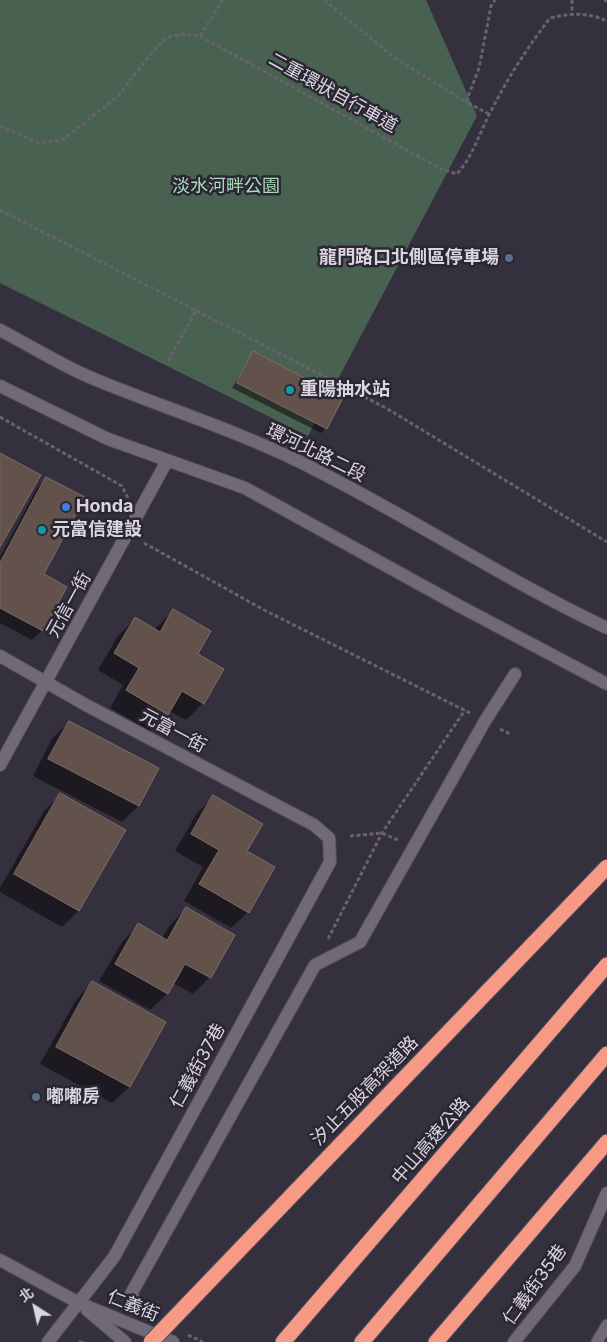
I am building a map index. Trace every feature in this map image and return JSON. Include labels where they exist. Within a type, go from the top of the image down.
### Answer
[{"type":"highway","name":"汐止五股高架道路","points":[[151,1342],[607,867]]},
{"type":"highway","name":"中山高速公路","points":[[281,1341],[607,965]]},
{"type":"highway","points":[[362,1342],[607,1054]]},
{"type":"highway","points":[[436,1342],[607,1142]]},
{"type":"street","name":"環河北路二段","points":[[0,330],[91,378],[238,435],[297,461],[385,506],[558,605],[607,628]]},
{"type":"street","points":[[0,386],[108,439],[167,462],[245,488],[463,608],[607,684]]},
{"type":"street","name":"元信一街","points":[[0,765],[167,462]]},
{"type":"street","name":"元富一街","points":[[0,656],[314,825],[329,838]]},
{"type":"street","points":[[138,1305],[131,1294],[314,966],[360,942],[485,721],[515,674]]},
{"type":"street","name":"仁義街37巷","points":[[48,1342],[114,1257],[330,862],[329,838]]},
{"type":"street","name":"仁義街35巷","points":[[514,1342],[575,1266],[607,1193]]},
{"type":"street","name":"仁義街","points":[[0,1260],[79,1303],[173,1342]]},
{"type":"street","name":"仁義街","points":[[79,1303],[125,1342]]},
{"type":"lane","points":[[596,1342],[607,1324]]},
{"type":"path","points":[[200,36],[223,0]]},
{"type":"path","points":[[324,0],[338,9],[395,58],[489,114]]},
{"type":"path","points":[[466,102],[479,68],[491,6],[495,0]]},
{"type":"path","points":[[572,0],[572,13]]},
{"type":"path","name":"二重環狀自行車道","points":[[0,126],[39,143],[64,139],[118,96],[153,51],[168,37],[182,34],[200,36],[441,169],[458,174],[468,162],[489,114],[518,61],[550,18],[572,13],[592,15],[607,21]]},
{"type":"path","points":[[0,210],[386,408],[607,542]]},
{"type":"path","points":[[168,361],[196,309]]},
{"type":"path","points":[[0,417],[122,486],[129,500]]},
{"type":"path","points":[[144,543],[293,625],[510,734]]},
{"type":"path","points":[[314,966],[382,833],[465,710]]},
{"type":"path","points":[[350,836],[382,833],[413,848]]},
{"type":"path","points":[[79,1342],[86,1342]]},
{"type":"green space","name":"淡水河畔公園","points":[[0,0],[426,0],[477,116],[308,436],[0,283]]},
{"type":"building","name":"重陽抽水站","points":[[253,351],[343,398],[327,429],[237,383]]},
{"type":"building","points":[[0,453],[41,475],[0,547]]},
{"type":"building","name":"元富信建設","points":[[46,477],[85,497],[44,574],[67,587],[43,631],[0,608],[0,563]]},
{"type":"building","points":[[173,609],[211,631],[198,654],[224,669],[204,704],[182,691],[168,715],[126,690],[139,668],[114,653],[135,617],[160,632]]},
{"type":"building","points":[[69,721],[159,768],[139,806],[48,759]]},
{"type":"building","points":[[60,793],[126,830],[79,911],[14,874]]},
{"type":"building","points":[[213,795],[263,824],[247,851],[275,867],[249,913],[199,884],[219,850],[191,834]]},
{"type":"building","points":[[186,907],[235,935],[211,978],[185,964],[168,994],[115,964],[138,923],[167,940]]},
{"type":"building","points":[[92,981],[166,1022],[130,1087],[56,1047]]},
{"type":"place","name":"龍門路口北側區停車場","points":[[509,258]]},
{"type":"place","name":"重陽抽水站","points":[[290,390]]},
{"type":"place","name":"Honda","points":[[66,507]]},
{"type":"place","name":"元富信建設","points":[[42,530]]},
{"type":"place","name":"嘟嘟房","points":[[36,1097]]}]
